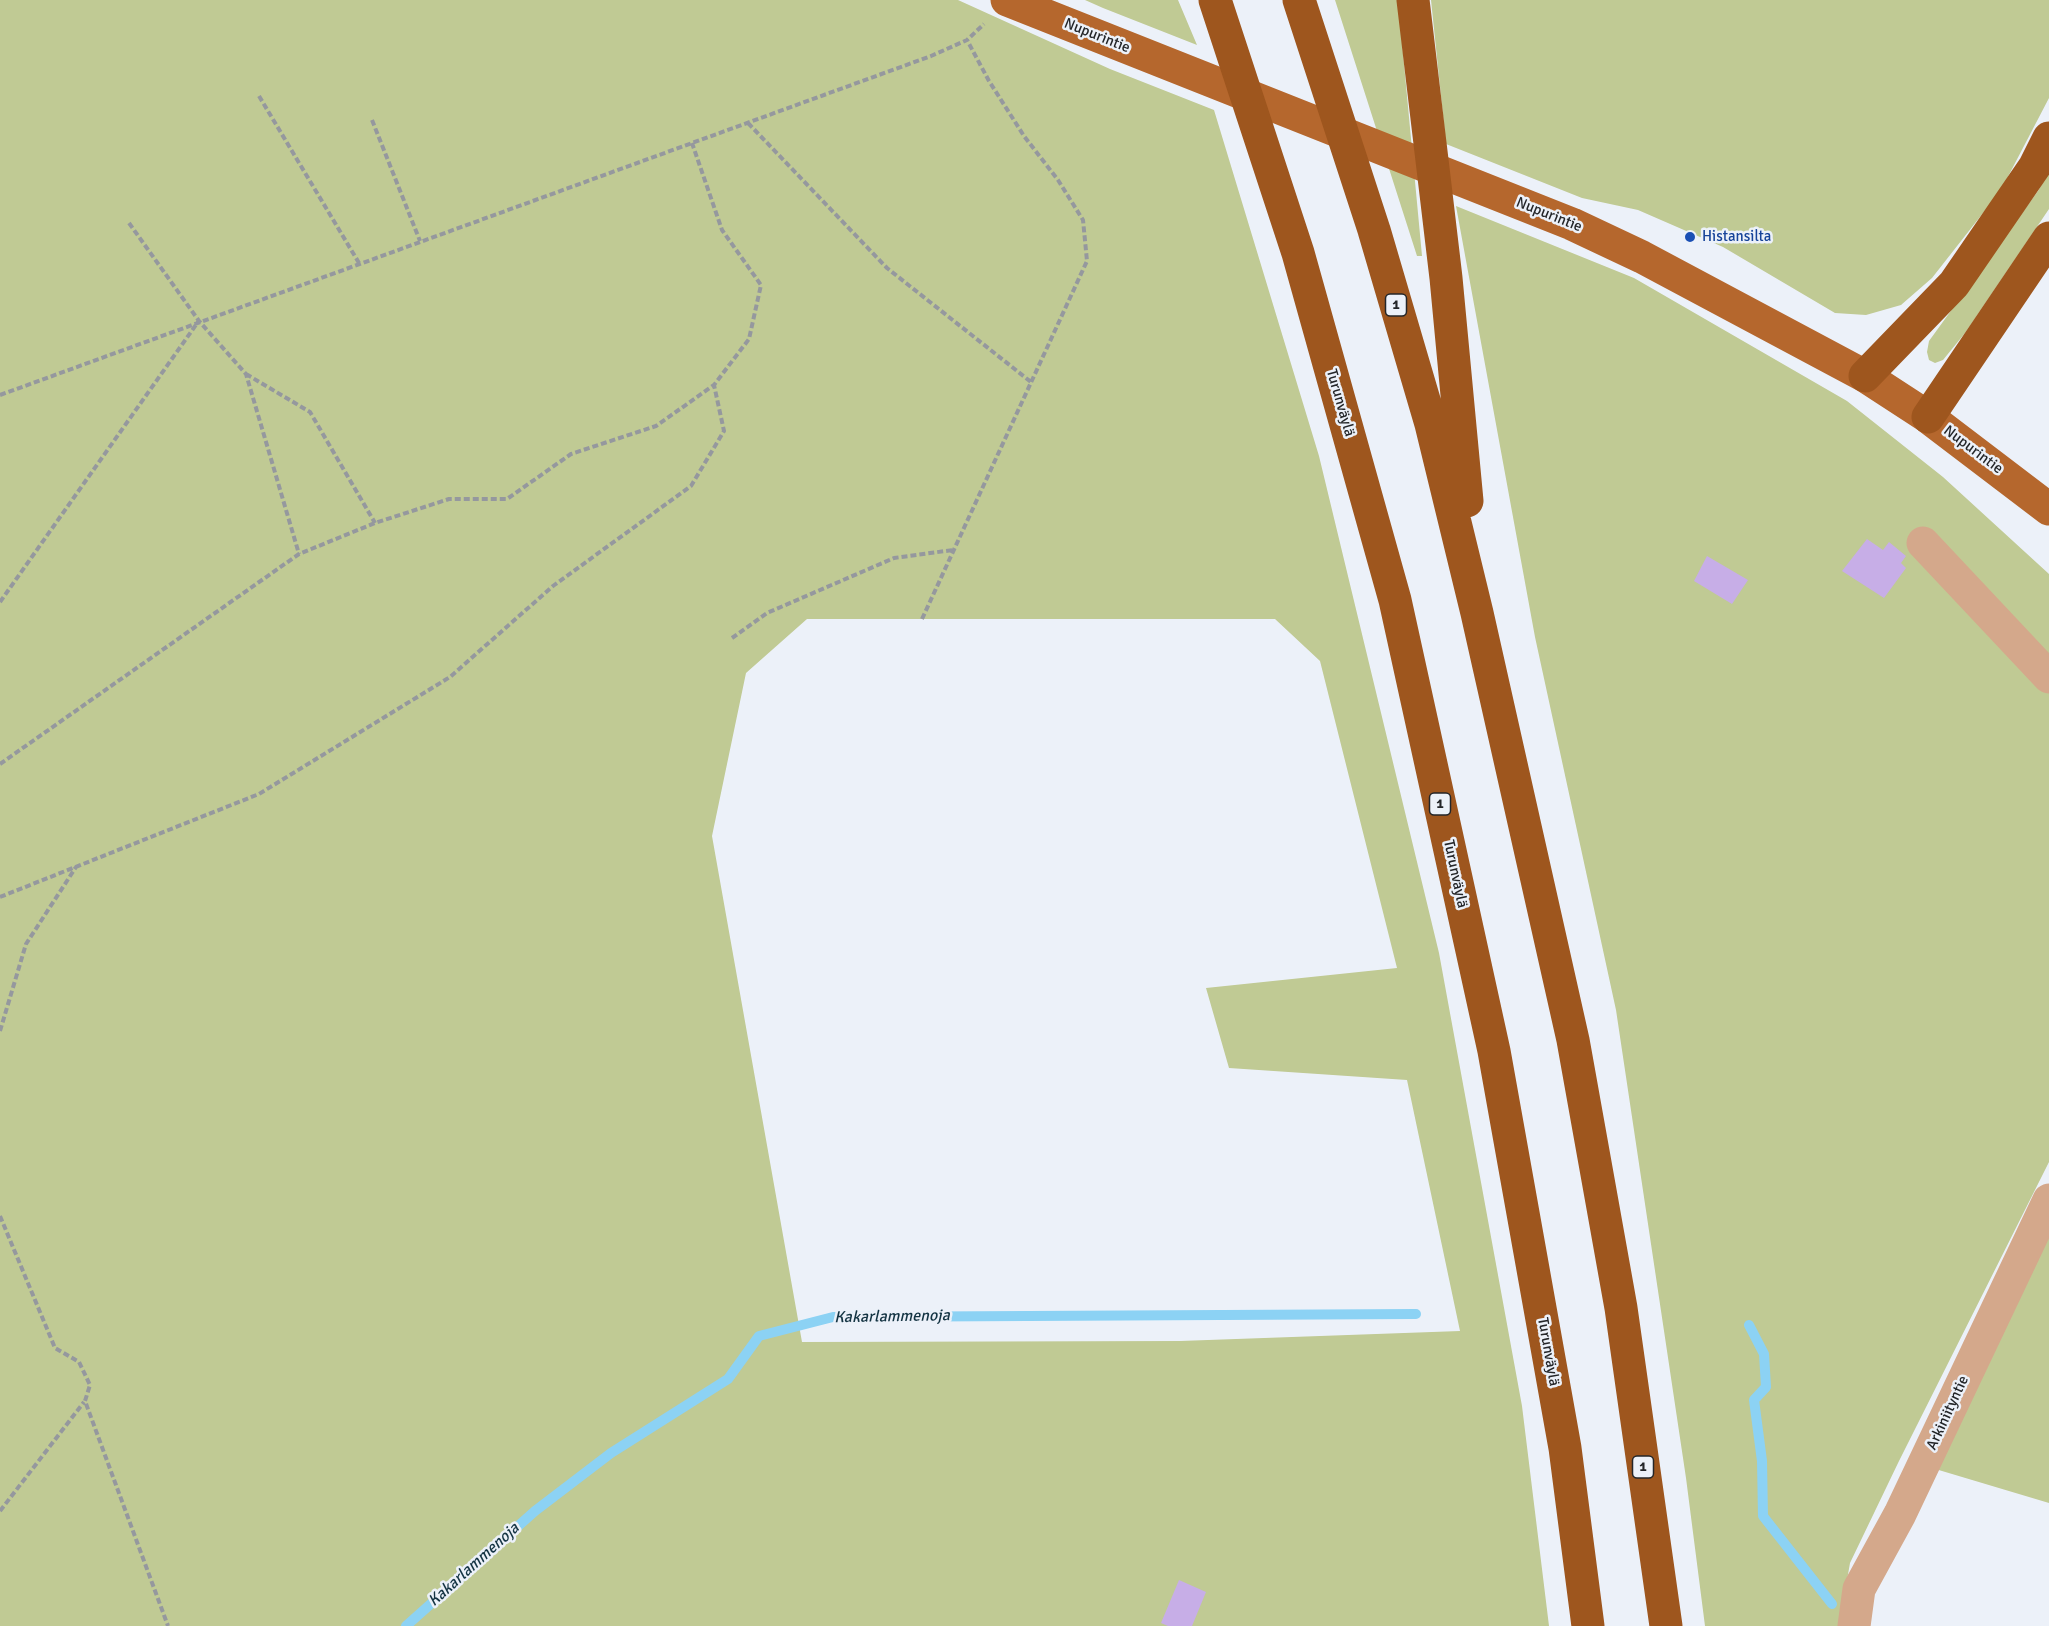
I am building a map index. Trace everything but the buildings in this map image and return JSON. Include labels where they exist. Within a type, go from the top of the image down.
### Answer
[{"type":"highway","name":"Turunväylä","points":[[1215,0],[1298,253],[1395,600],[1494,1051],[1565,1448],[1588,1626]]},
{"type":"highway","name":"1","points":[[1299,0],[1374,230],[1428,412],[1478,613],[1577,1064],[1621,1308],[1666,1626]]},
{"type":"highway","points":[[1413,0],[1446,278],[1478,613]]},
{"type":"highway","points":[[1865,376],[1954,284],[2035,166],[2049,138]]},
{"type":"highway","points":[[1928,417],[2049,238]]},
{"type":"main road","name":"Nupurintie","points":[[1008,0],[1572,224],[1642,256],[1865,376],[1928,417],[2049,509]]},
{"type":"street","points":[[1923,543],[2049,677]]},
{"type":"street","name":"Arkiniityntie","points":[[1854,1626],[1860,1589],[1900,1514],[2049,1200]]},
{"type":"path","points":[[0,395],[931,56],[967,40],[1008,0]]},
{"type":"path","points":[[922,619],[1087,261],[1083,219],[1058,180],[1024,136],[989,81],[967,40]]},
{"type":"path","points":[[258,96],[359,263]]},
{"type":"path","points":[[372,120],[420,241]]},
{"type":"path","points":[[748,123],[887,268],[1031,382]]},
{"type":"path","points":[[0,764],[299,554],[375,524],[449,500],[507,499],[571,454],[656,426],[714,385],[749,339],[760,285],[722,230],[692,143]]},
{"type":"path","points":[[129,223],[199,321],[246,374],[310,412],[375,524]]},
{"type":"path","points":[[0,602],[199,321]]},
{"type":"path","points":[[246,374],[299,554]]},
{"type":"path","points":[[0,897],[259,794],[450,677],[554,586],[691,486],[724,431],[714,385]]},
{"type":"path","points":[[732,638],[767,613],[894,558],[953,550]]},
{"type":"path","points":[[0,1031],[26,944],[77,866]]},
{"type":"path","points":[[0,1216],[55,1348],[80,1362],[90,1385],[85,1401],[0,1511]]},
{"type":"path","points":[[85,1401],[168,1626]]},
{"type":"green space","points":[[0,0],[958,0],[1110,69],[1214,110],[1319,456],[1439,953],[1522,1406],[1549,1626],[0,1626]],"holes":[[[807,619],[1275,619],[1320,661],[1397,968],[1206,988],[1229,1068],[1407,1080],[1460,1331],[1180,1341],[802,1342],[712,836],[746,673]]]},
{"type":"green space","points":[[1085,0],[1178,0],[1197,45],[1103,8]]},
{"type":"green space","points":[[1335,0],[1398,0],[1422,256],[1417,256]]},
{"type":"green space","points":[[1431,0],[2049,0],[2049,98],[2001,190],[1932,278],[1901,305],[1866,315],[1835,313],[1723,247],[1638,210],[1582,198],[1446,144]]},
{"type":"green space","points":[[2049,171],[2049,209],[1965,333],[1943,360],[1935,363],[1929,360],[1927,352],[1929,341],[2038,191]]},
{"type":"green space","points":[[1456,206],[1634,278],[1847,401],[1943,477],[2049,574],[2049,1162],[1850,1563],[1839,1626],[1705,1626],[1686,1478],[1616,1010],[1535,637]]},
{"type":"green space","points":[[2049,1217],[2049,1503],[1932,1468]]},
{"type":"waterway","name":"Kakarlammenoja","points":[[406,1626],[535,1511],[611,1453],[728,1379],[759,1336],[833,1317],[1416,1314]]},
{"type":"waterway","name":"Kakarlammenoja","points":[[1749,1325],[1764,1354],[1766,1387],[1754,1400],[1762,1461],[1763,1516],[1832,1604]]},
{"type":"place","name":"Histansilta","points":[[1690,237]]}]
